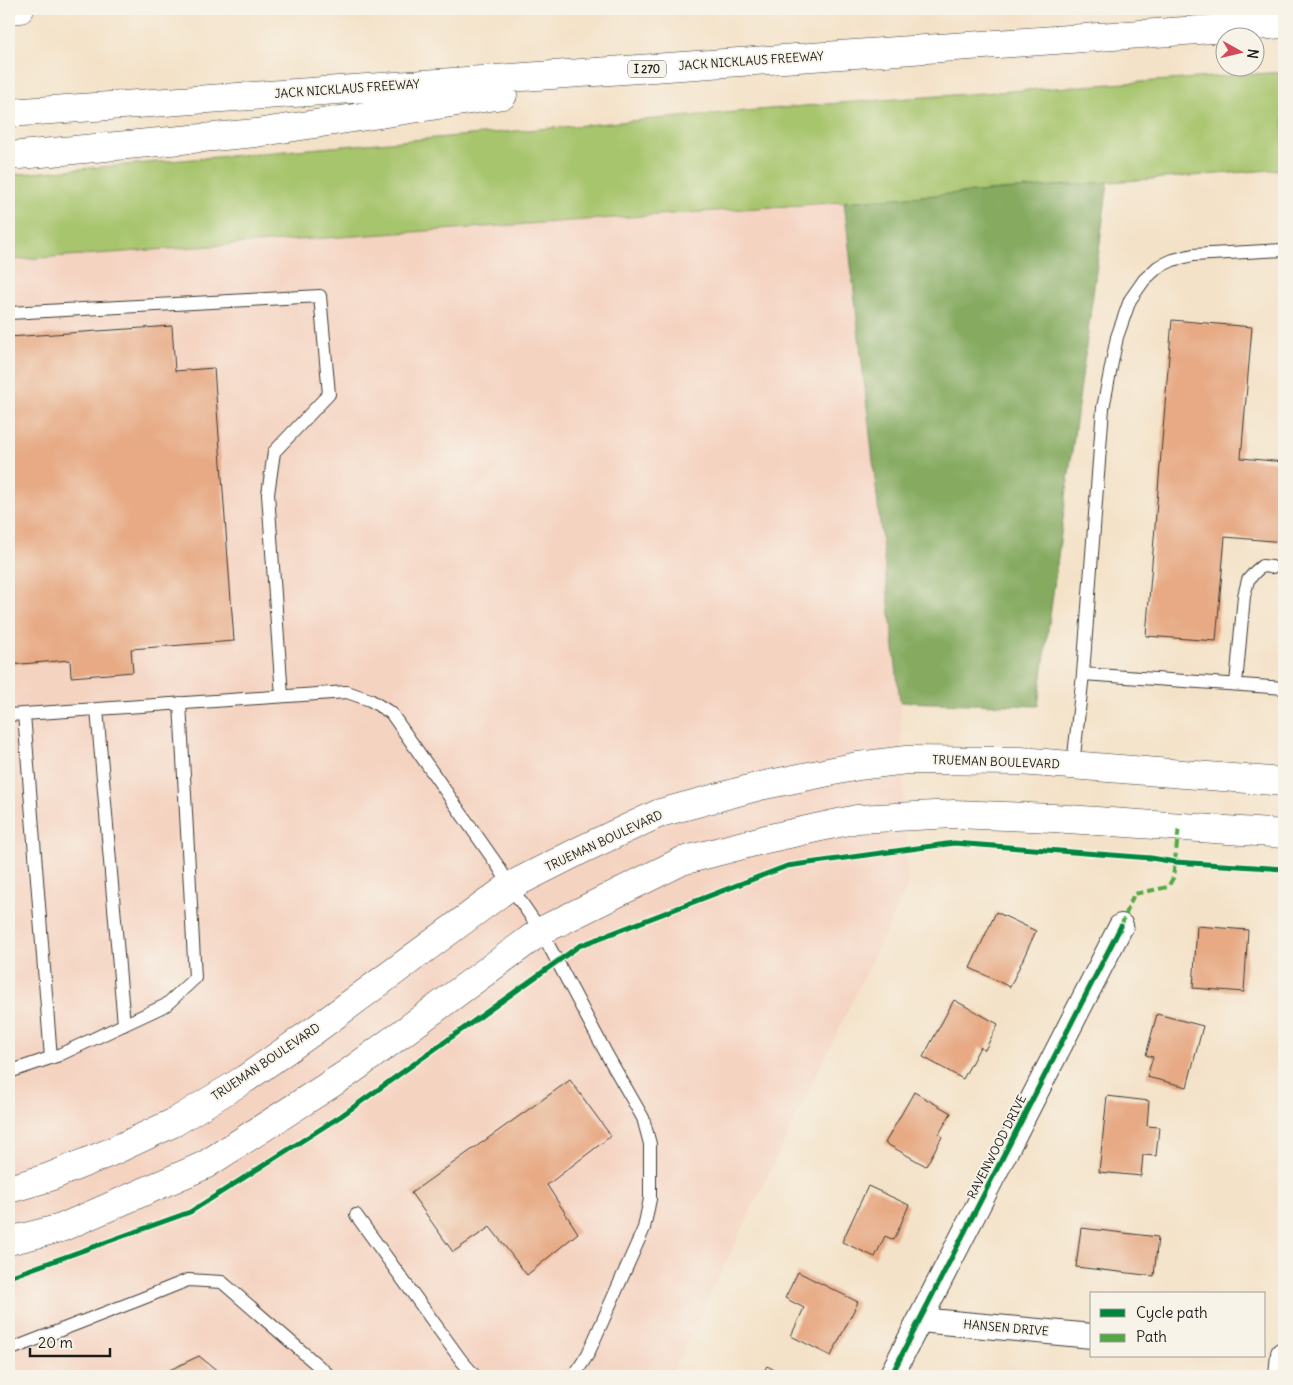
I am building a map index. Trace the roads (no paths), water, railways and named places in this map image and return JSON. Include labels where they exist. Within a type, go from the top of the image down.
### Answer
[{"type":"main road","points":[[9,10],[20,9]]},
{"type":"main road","name":"JACK NICKLAUS FREEWAY","points":[[9,113],[1284,24]]},
{"type":"main road","points":[[9,156],[256,133],[694,65]]},
{"type":"main road","name":"TRUEMAN BOULEVARD","points":[[9,1188],[47,1178],[111,1152],[175,1122],[245,1079],[315,1030],[510,886],[660,813],[760,786],[858,766],[906,760],[1020,760],[1284,782]]},
{"type":"main road","points":[[9,1240],[61,1228],[205,1165],[348,1073],[541,931],[682,861],[766,838],[857,819],[954,814],[1053,818],[1284,834]]},
{"type":"street","name":"RAVENWOOD DRIVE","points":[[891,1376],[1121,926]]},
{"type":"street","name":"HANSEN DRIVE","points":[[920,1320],[1090,1336]]},
{"type":"lane","points":[[1073,765],[1083,674],[1103,408],[1117,338],[1130,300],[1144,280],[1158,268],[1173,260],[1193,255],[1284,250]]},
{"type":"lane","points":[[9,313],[320,296],[329,394],[274,452],[268,494],[282,696]]},
{"type":"lane","points":[[1236,684],[1244,596],[1248,580],[1262,566],[1272,567]]},
{"type":"lane","points":[[1083,674],[1284,688]]},
{"type":"lane","points":[[9,715],[347,692],[370,700],[391,713],[541,931],[593,1030],[643,1118],[650,1144],[650,1199],[644,1228],[588,1354],[574,1376]]},
{"type":"lane","points":[[9,1072],[51,1058],[166,1005],[195,978],[180,704]]},
{"type":"lane","points":[[96,709],[124,1025]]},
{"type":"lane","points":[[24,714],[51,1058]]},
{"type":"lane","points":[[356,1215],[461,1360],[475,1376]]},
{"type":"lane","points":[[9,1350],[141,1300],[188,1280],[222,1282],[330,1376]]}]
